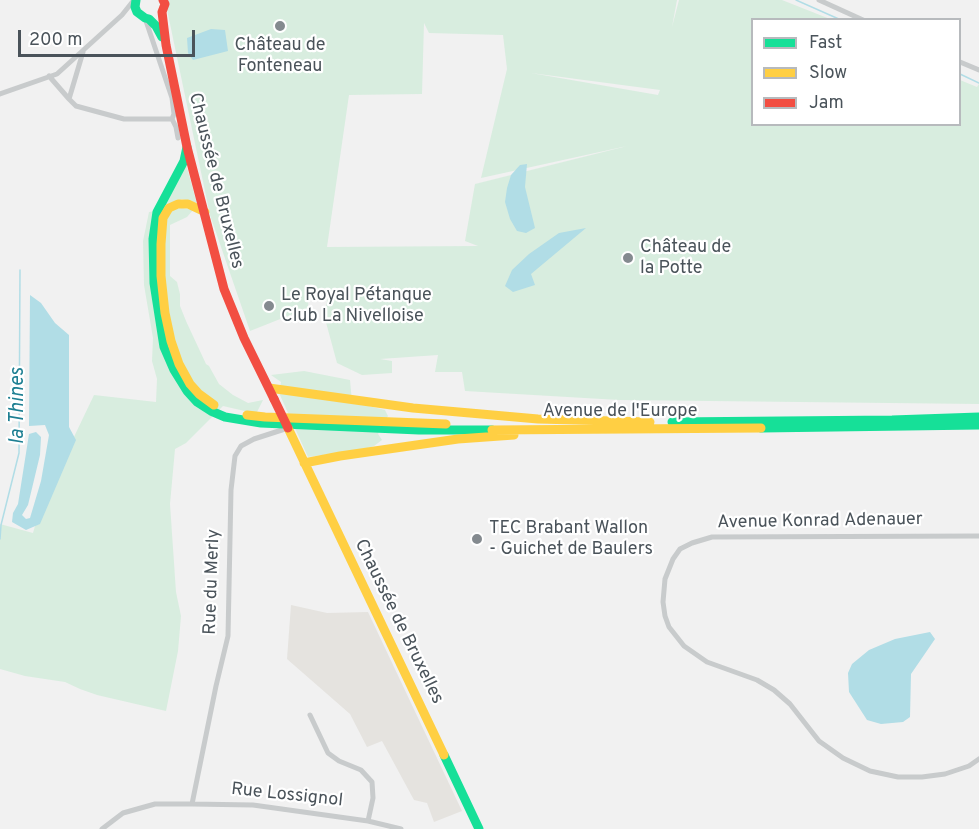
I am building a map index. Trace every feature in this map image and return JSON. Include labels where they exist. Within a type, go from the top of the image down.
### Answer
[{"type":"main road","points":[[135,0],[135,7],[156,27],[166,45]]},
{"type":"main road","points":[[144,17],[157,17],[162,12],[164,0]]},
{"type":"main road","points":[[162,12],[166,45]]},
{"type":"main road","name":"Chaussée de Bruxelles","points":[[166,45],[181,134],[188,147],[224,289],[244,338],[479,829]]},
{"type":"main road","points":[[188,147],[184,161],[156,212],[153,239],[154,283],[164,347],[174,370],[197,402],[225,417],[263,420]]},
{"type":"main road","points":[[205,212],[188,204],[178,204],[169,208],[163,218],[161,276],[171,341],[179,364],[190,384],[209,403],[228,411],[263,420]]},
{"type":"main road","points":[[269,388],[413,408],[538,419],[653,423]]},
{"type":"main road","name":"Avenue de l'Europe","points":[[263,420],[456,425],[979,417]]},
{"type":"main road","name":"Avenue de l'Europe","points":[[263,420],[419,430],[979,424]]},
{"type":"main road","points":[[304,464],[340,456],[458,439],[591,428]]},
{"type":"street","points":[[0,94],[57,74],[122,15],[135,0]]},
{"type":"street","points":[[819,0],[859,18]]},
{"type":"street","points":[[122,15],[144,17]]},
{"type":"street","name":"Chaussée de Bruxelles","points":[[144,17],[172,98],[174,114],[172,118],[181,134]]},
{"type":"street","points":[[69,99],[83,52]]},
{"type":"street","points":[[961,62],[979,70]]},
{"type":"street","points":[[49,76],[76,106],[124,119],[172,118]]},
{"type":"street","name":"Rue du Merly","points":[[192,804],[228,636],[231,490],[235,456],[241,446],[254,439],[288,428]]},
{"type":"street","name":"Avenue Konrad Adenauer","points":[[979,536],[712,537],[680,549],[669,568],[663,595],[665,616],[669,627],[684,646],[707,662],[757,680],[774,690],[790,704],[819,741],[843,758],[870,771],[898,777],[945,774],[969,766],[979,759]]},
{"type":"street","points":[[310,715],[328,753],[339,761],[362,770],[372,782],[373,798],[368,821]]},
{"type":"street","name":"Rue Lossignol","points":[[102,829],[123,813],[156,804],[253,804],[368,821],[401,829]]},
{"type":"shaded area","points":[[291,605],[327,613],[368,612],[462,811],[434,822],[427,803],[414,800],[382,741],[367,747],[350,714],[287,659]]},
{"type":"green space","points":[[165,0],[677,0],[672,27],[679,0],[782,0],[827,18],[751,18],[751,126],[961,126],[961,80],[977,87],[979,84],[979,404],[619,400],[465,391],[462,372],[435,372],[438,355],[380,359],[392,361],[392,373],[362,375],[337,363],[324,315],[330,288],[309,290],[308,308],[250,331],[210,215]],"holes":[[[424,23],[429,33],[503,35],[507,69],[481,178],[627,146],[475,184],[465,241],[478,246],[327,247],[349,95],[422,94]],[[531,73],[660,90],[658,95]]]},
{"type":"green space","points":[[186,164],[197,204],[182,199],[163,207]]},
{"type":"green space","points":[[182,208],[193,210],[187,217],[170,225],[170,276],[177,282],[180,306],[186,321],[206,364],[219,384],[248,403],[263,400],[257,412],[223,406],[186,443],[175,449],[170,504],[176,592],[181,616],[178,651],[166,711],[97,695],[65,682],[25,676],[0,669],[0,524],[33,533],[40,508],[94,395],[156,402],[157,379],[152,361],[153,338],[144,285],[143,241],[149,212]]},
{"type":"green space","points":[[304,371],[350,380],[352,402],[385,410],[388,416],[378,434],[382,440],[374,446],[361,450],[308,457],[279,393],[281,382],[271,375]]},
{"type":"water","points":[[211,29],[225,30],[228,51],[193,60],[188,53],[187,38]]},
{"type":"water","points":[[527,164],[525,187],[535,228],[526,233],[517,231],[510,219],[505,202],[511,175],[520,165]]},
{"type":"water","points":[[586,228],[531,274],[535,285],[513,292],[505,286],[512,270],[529,254],[559,233]]},
{"type":"water","points":[[30,295],[41,303],[55,323],[69,335],[69,427],[76,440],[40,524],[26,530],[12,522],[13,513],[18,504],[29,434],[36,432],[41,437],[40,455],[28,505],[22,515],[26,519],[30,518],[41,481],[49,435],[45,425],[29,426]]},
{"type":"water","points":[[930,632],[935,639],[911,674],[910,717],[903,722],[881,724],[867,720],[849,692],[848,673],[852,664],[869,650],[895,639]]},
{"type":"waterway","points":[[796,0],[836,18]]},
{"type":"waterway","points":[[961,74],[979,83]]},
{"type":"waterway","name":"la Thines","points":[[0,539],[1,525],[19,453],[20,270]]},
{"type":"traffic: fast","points":[[136,0],[137,12],[149,19],[162,37]]},
{"type":"traffic: fast","points":[[187,147],[184,161],[157,212],[153,239],[154,283],[164,347],[174,370],[197,402],[225,417],[261,423],[419,430],[492,430]]},
{"type":"traffic: fast","points":[[672,422],[979,417]]},
{"type":"traffic: fast","points":[[761,428],[979,425]]},
{"type":"traffic: fast","points":[[444,755],[479,829]]},
{"type":"traffic: slow","points":[[205,212],[188,204],[178,204],[169,208],[163,218],[161,276],[165,313],[179,364],[190,384],[214,405]]},
{"type":"traffic: slow","points":[[269,388],[413,408],[538,419],[650,422]]},
{"type":"traffic: slow","points":[[247,415],[446,424]]},
{"type":"traffic: slow","points":[[288,428],[444,755]]},
{"type":"traffic: slow","points":[[492,430],[761,428]]},
{"type":"traffic: slow","points":[[304,463],[458,439],[514,435]]},
{"type":"traffic: jam","points":[[163,0],[166,45],[187,147],[224,289],[244,338],[274,399]]},
{"type":"traffic: jam","points":[[274,399],[288,428]]},
{"type":"place","name":"Château de Fonteneau","points":[[280,26]]},
{"type":"place","name":"Château de la Potte","points":[[628,258]]},
{"type":"place","name":"Le Royal Pétanque Club La Nivelloise","points":[[269,306]]},
{"type":"place","name":"TEC Brabant Wallon - Guichet de Baulers","points":[[477,539]]}]
